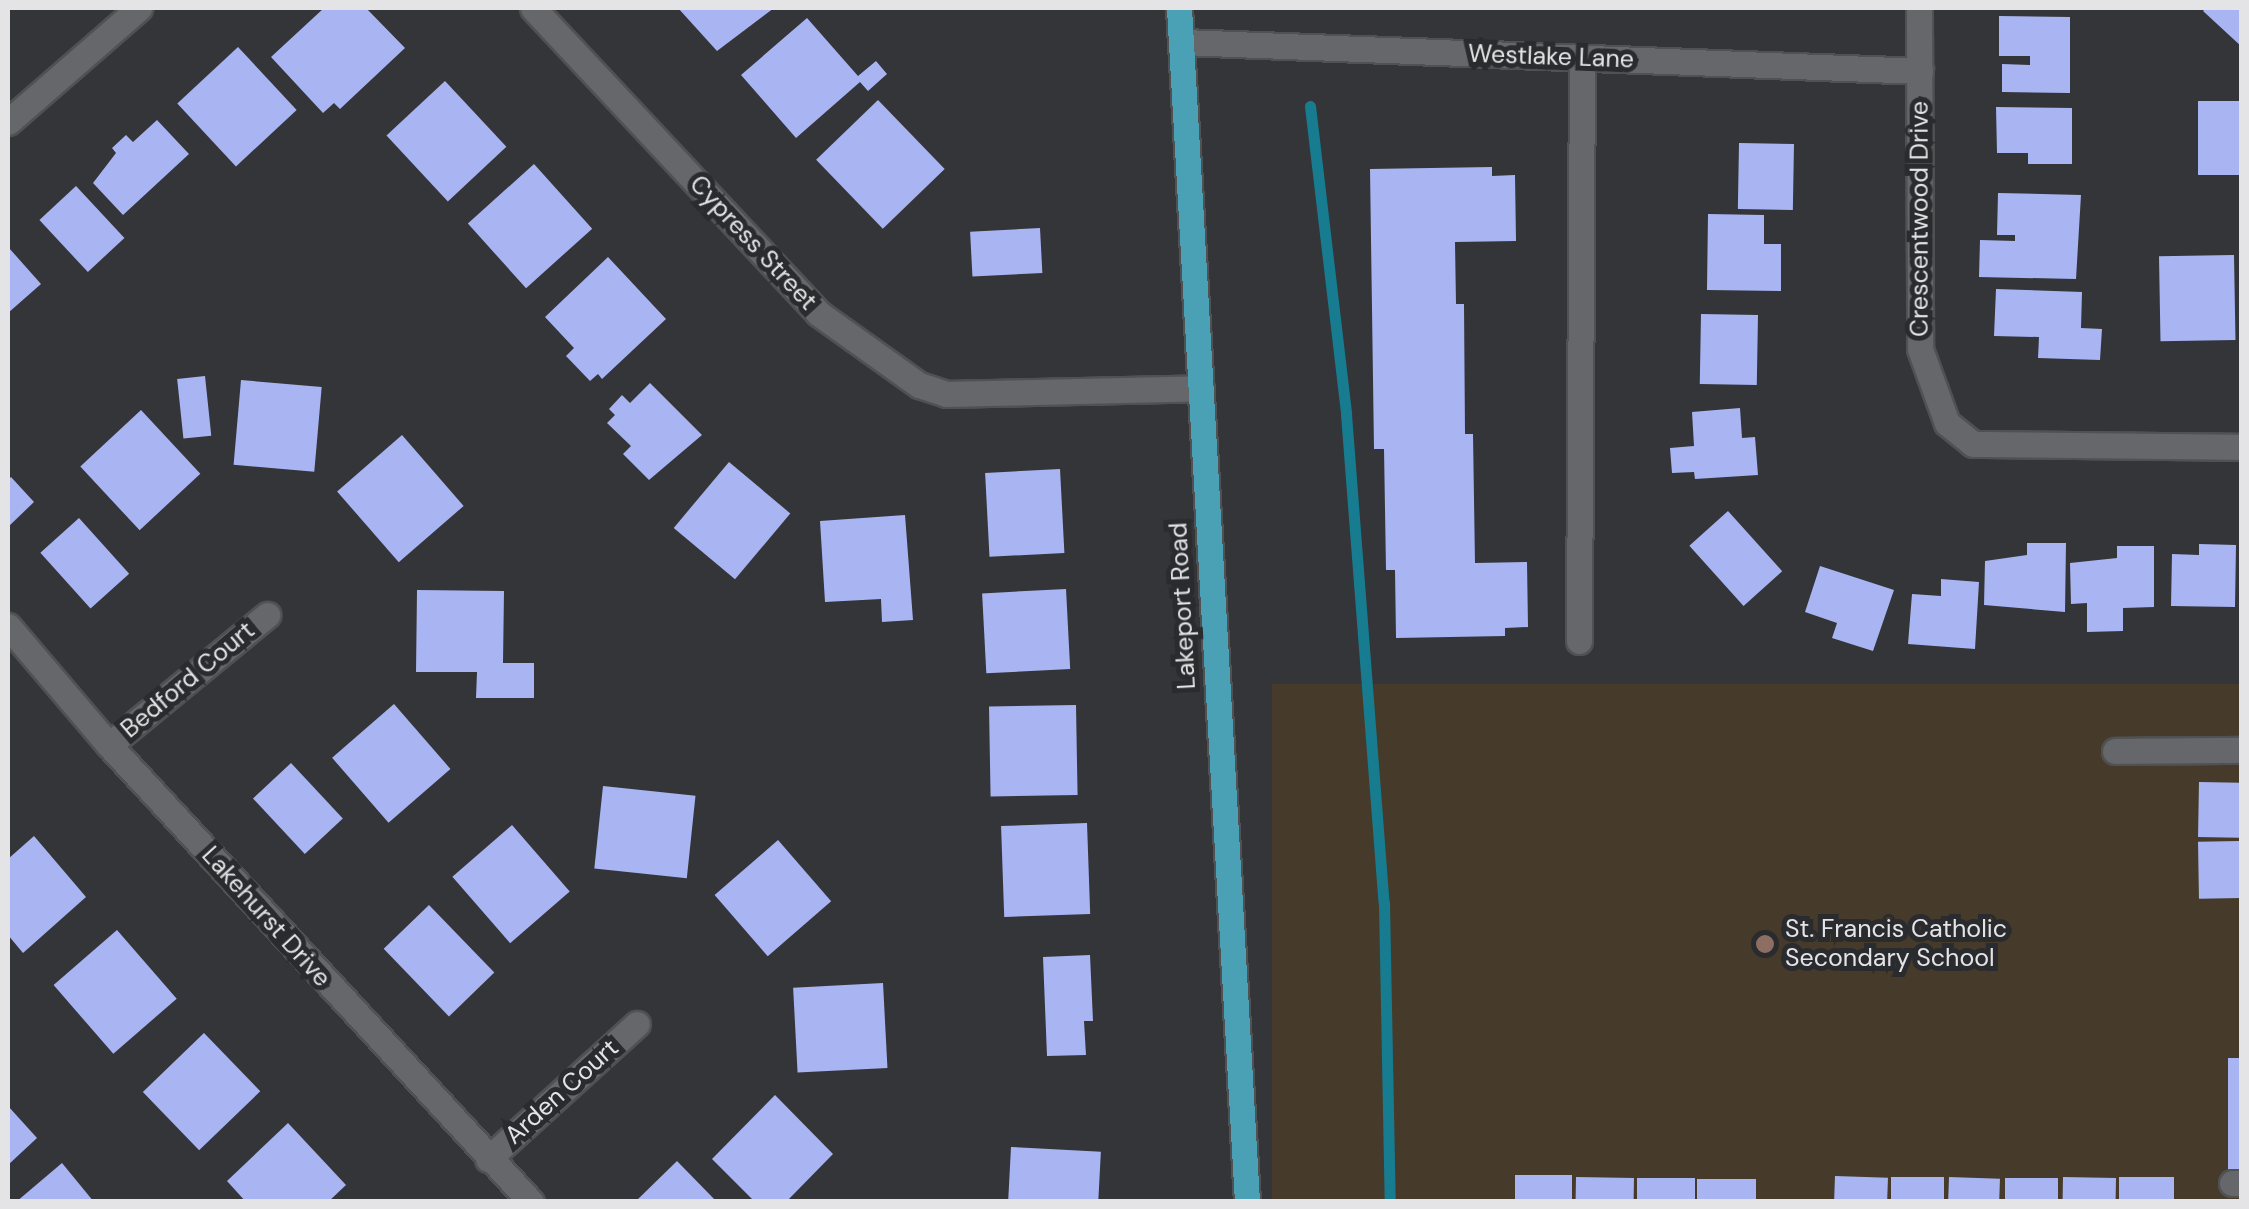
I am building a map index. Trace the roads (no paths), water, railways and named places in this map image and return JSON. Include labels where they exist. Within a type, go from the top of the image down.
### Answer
[{"type":"main road","name":"Lakeport Road","points":[[1179,8],[1247,1202]]},
{"type":"street","points":[[8,122],[139,8]]},
{"type":"street","name":"Cypress Street","points":[[533,8],[818,314],[919,384],[946,394],[1200,388]]},
{"type":"street","name":"Crescentwood Drive","points":[[1919,8],[1920,348],[1948,423],[1973,444],[2242,446]]},
{"type":"street","name":"Westlake Lane","points":[[1183,42],[1920,71]]},
{"type":"street","points":[[1580,641],[1582,58]]},
{"type":"street","name":"Bedford Court","points":[[110,746],[267,615]]},
{"type":"street","name":"Lakehurst Drive","points":[[8,626],[110,746],[531,1202]]},
{"type":"street","points":[[2115,751],[2242,750]]},
{"type":"street","name":"Arden Court","points":[[488,1159],[637,1024]]},
{"type":"waterway","points":[[1310,106],[1346,414],[1384,903],[1390,1202]]},
{"type":"place","name":"St. Francis Catholic Secondary School","points":[[1765,944]]}]
